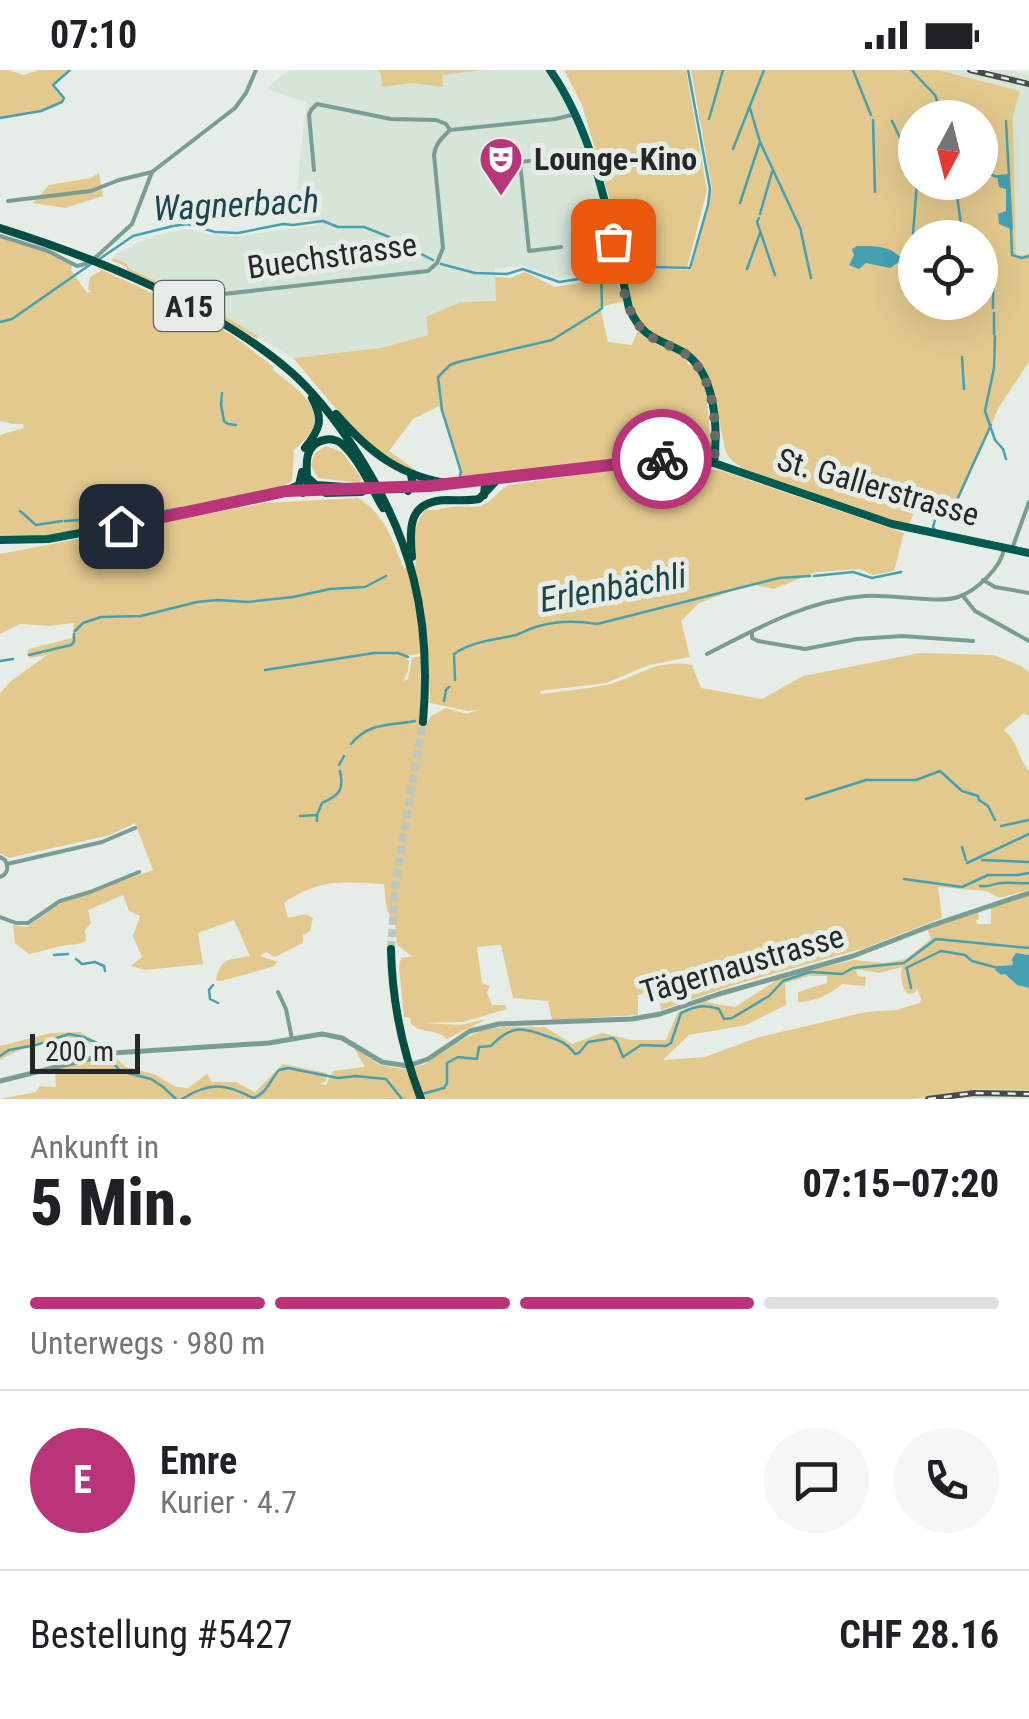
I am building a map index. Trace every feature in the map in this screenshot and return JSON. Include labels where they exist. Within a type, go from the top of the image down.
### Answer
[{"type":"highway","name":"A15","points":[[0,228],[83,258],[175,299],[233,330],[277,360],[310,391],[342,430],[400,533],[412,567],[424,642],[423,722]]},
{"type":"highway","points":[[301,382],[315,404],[320,422],[302,454],[306,491]]},
{"type":"highway","points":[[310,391],[392,465],[411,475],[453,484]]},
{"type":"highway","points":[[286,491],[299,485],[310,449],[319,442],[331,440],[346,448],[369,477]]},
{"type":"highway","points":[[304,474],[320,486],[360,488]]},
{"type":"highway","points":[[410,489],[414,482],[411,475]]},
{"type":"highway","points":[[412,567],[410,530],[418,510],[433,502],[472,501],[484,496],[487,482]]},
{"type":"highway","points":[[391,948],[398,1027],[420,1096]]},
{"type":"main road","points":[[550,70],[576,114],[590,154],[629,308],[641,329],[687,355],[703,374],[714,425],[714,463]]},
{"type":"main road","name":"St. Gallerstrasse","points":[[487,482],[674,458],[714,463],[893,525],[1029,553]]},
{"type":"main road","points":[[0,540],[48,539],[306,491],[410,489],[487,482]]},
{"type":"main road","points":[[229,504],[286,491],[410,489],[487,482]]},
{"type":"street","points":[[8,202],[91,191],[152,172],[235,108],[256,70]]},
{"type":"street","points":[[314,170],[309,116],[317,104],[383,118],[436,120],[450,130],[576,114]]},
{"type":"street","name":"Buechstrasse","points":[[206,296],[420,273],[433,268],[443,243],[434,156],[439,142],[450,130]]},
{"type":"street","points":[[561,247],[529,250],[520,162],[590,154]]},
{"type":"street","points":[[0,236],[82,266],[132,224],[152,172]]},
{"type":"street","points":[[575,245],[613,241]]},
{"type":"street","points":[[707,654],[806,607],[846,598],[892,595],[946,600],[962,596],[998,566],[1029,502]]},
{"type":"street","points":[[983,580],[1029,593]]},
{"type":"street","points":[[962,596],[975,610],[1029,641]]},
{"type":"street","points":[[752,632],[752,638],[758,641],[805,649],[878,638],[972,641]]},
{"type":"street","points":[[7,864],[102,842],[135,828]]},
{"type":"street","points":[[0,857],[7,864],[7,872],[0,877]]},
{"type":"street","points":[[0,917],[28,923],[60,901],[139,872]]},
{"type":"street","name":"Tägernaustrasse","points":[[0,1081],[108,1054],[269,1043],[322,1034],[348,1040],[382,1062],[413,1065],[483,1027],[660,1014],[736,988],[853,956],[1029,893]]},
{"type":"street","points":[[278,992],[288,1014],[292,1039]]},
{"type":"shaded area","points":[[0,70],[23,75],[39,70],[70,70],[54,85],[64,100],[41,111],[0,118]]},
{"type":"shaded area","points":[[289,70],[551,70],[565,91],[601,191],[616,262],[560,279],[523,266],[495,268],[496,302],[461,302],[426,317],[428,335],[381,348],[293,358],[196,299],[113,258],[157,235],[186,229],[238,236],[319,225],[295,211],[306,102],[266,89]]},
{"type":"shaded area","points":[[378,70],[484,70],[442,75],[443,87],[412,83],[382,87]]},
{"type":"shaded area","points":[[564,70],[686,70],[707,190],[687,268],[624,263],[582,105]]},
{"type":"shaded area","points":[[691,70],[939,70],[1020,91],[1013,117],[1016,256],[1029,254],[1029,362],[999,407],[956,506],[916,509],[907,528],[768,482],[737,465],[724,446],[714,396],[703,368],[697,360],[647,331],[633,310],[623,267],[691,270],[712,189]]},
{"type":"shaded area","points":[[939,70],[1010,70],[1029,75],[1029,254],[1016,257],[1013,117],[1020,91]]},
{"type":"shaded area","points":[[99,173],[103,196],[65,208],[33,203],[49,185]]},
{"type":"shaded area","points":[[0,236],[48,251],[72,264],[71,270],[87,293],[92,291],[88,289],[90,277],[102,270],[178,305],[232,335],[274,367],[307,400],[314,416],[311,432],[294,450],[292,481],[210,506],[47,536],[0,538],[0,435],[24,428],[23,424],[0,421]]},
{"type":"shaded area","points":[[113,258],[196,299],[258,336],[257,339],[127,270]]},
{"type":"shaded area","points":[[618,270],[617,283],[625,301],[600,307],[608,342],[632,345],[638,330],[693,364],[705,383],[712,450],[708,457],[462,477],[439,406],[413,419],[389,451],[415,473],[363,437],[293,358],[381,348],[428,335],[426,317],[461,302],[496,301],[495,277],[510,278],[525,272],[555,287],[580,283],[595,273]]},
{"type":"shaded area","points":[[326,446],[342,452],[362,479],[359,483],[318,478],[311,465],[314,454]]},
{"type":"shaded area","points":[[672,465],[722,471],[904,533],[894,571],[873,575],[860,569],[816,572],[774,589],[750,584],[699,603],[681,621],[690,657],[649,665],[606,683],[540,691],[541,694],[606,685],[658,666],[679,664],[692,665],[701,688],[762,699],[803,676],[920,653],[994,655],[1029,672],[1029,716],[1024,713],[1004,730],[1029,771],[1029,890],[1000,898],[986,891],[938,887],[942,918],[865,948],[661,1010],[658,991],[638,995],[638,1015],[552,1020],[548,1001],[513,998],[501,945],[477,947],[482,983],[490,986],[487,992],[492,1005],[505,1005],[507,1009],[463,1022],[422,1023],[460,1025],[487,1019],[447,1039],[416,1027],[410,1018],[404,1017],[399,967],[401,958],[412,956],[397,945],[384,884],[332,883],[297,895],[284,903],[288,918],[306,914],[313,918],[303,943],[275,957],[266,952],[260,956],[278,962],[272,967],[221,981],[216,980],[223,963],[250,956],[234,920],[198,933],[203,964],[145,970],[131,966],[142,957],[133,936],[140,916],[129,911],[123,895],[88,910],[91,923],[83,943],[29,954],[15,943],[13,925],[27,927],[63,902],[153,870],[135,823],[110,835],[9,858],[0,853],[0,693],[47,655],[30,658],[29,649],[72,638],[74,623],[20,624],[0,634],[0,554],[265,503],[358,498],[382,520],[404,568],[416,565],[416,529],[426,509],[479,506],[509,485]],"holes":[[[428,653],[430,703],[478,710],[466,714],[446,708],[421,725],[420,656],[412,658],[408,679],[403,681],[409,661],[403,656]]]},
{"type":"shaded area","points":[[1029,895],[1029,955],[1016,953],[1013,965],[998,966],[995,970],[1029,988],[1029,1090],[977,1089],[912,1099],[0,1099],[36,1092],[40,1086],[56,1087],[55,1069],[112,1055],[126,1067],[154,1074],[176,1087],[188,1088],[207,1074],[212,1082],[236,1082],[255,1092],[283,1064],[327,1073],[326,1081],[320,1084],[326,1085],[333,1071],[365,1067],[354,1048],[380,1065],[403,1069],[423,1065],[483,1030],[503,1027],[545,1027],[572,1044],[602,1033],[631,1040],[666,1040],[678,1012],[706,1001],[735,1007],[780,978],[854,960],[884,963],[906,959],[931,939],[927,928],[978,911],[977,924],[991,924],[991,906]],"holes":[[[902,967],[904,988],[908,994],[915,993],[917,988],[920,1003],[756,1038],[705,1057],[663,1060],[689,1035],[746,1025],[786,1005],[785,983],[827,976],[827,983],[798,992],[798,1002],[804,1002],[822,997],[842,984],[865,986],[866,977],[858,976],[856,969],[879,973]]]},
{"type":"shaded area","points":[[80,1032],[107,1048],[99,1051],[77,1038],[51,1039],[0,1060],[0,1046],[51,1033]]},
{"type":"shaded area","points":[[977,1089],[1029,1090],[1029,1098],[912,1099]]},
{"type":"water","points":[[1010,174],[1013,230],[999,224],[998,214],[1006,211],[1006,189],[999,187],[998,175]]},
{"type":"water","points":[[852,249],[888,249],[898,255],[898,263],[890,268],[866,263],[859,269],[849,265],[854,255]]},
{"type":"water","points":[[1016,953],[1029,955],[1029,988],[995,970],[998,966],[1013,965]]},
{"type":"waterway","points":[[0,118],[41,111],[62,102],[64,98],[53,85],[70,70]]},
{"type":"waterway","name":"Wagnerbach","points":[[441,264],[475,273],[507,274],[523,269],[559,282],[617,266],[690,268],[710,189],[688,70]]},
{"type":"waterway","points":[[709,119],[723,70]]},
{"type":"waterway","points":[[733,149],[764,70]]},
{"type":"waterway","points":[[853,70],[871,115]]},
{"type":"waterway","points":[[911,70],[937,100]]},
{"type":"waterway","points":[[750,108],[760,142],[801,230]]},
{"type":"waterway","points":[[873,120],[875,192]]},
{"type":"waterway","points":[[892,121],[898,134]]},
{"type":"waterway","points":[[1006,121],[1009,176]]},
{"type":"waterway","points":[[740,203],[760,142]]},
{"type":"waterway","points":[[760,214],[772,172]]},
{"type":"waterway","points":[[914,220],[916,200]]},
{"type":"waterway","name":"Erlenbächli","points":[[958,200],[960,220]]},
{"type":"waterway","points":[[759,218],[757,222],[775,275]]},
{"type":"waterway","name":"Wagnerbach","points":[[98,260],[133,236],[173,226],[188,224],[215,232],[238,233],[323,221],[338,227],[364,227],[433,260]]},
{"type":"waterway","points":[[1011,229],[1012,255],[1029,256]]},
{"type":"waterway","points":[[801,232],[811,278]]},
{"type":"waterway","points":[[747,269],[760,233]]},
{"type":"waterway","name":"Wagnerbach","points":[[0,322],[12,319],[91,264]]},
{"type":"waterway","points":[[460,476],[442,410],[438,377],[458,362],[552,340],[597,312],[602,308],[601,268]]},
{"type":"waterway","name":"Erlenbächli","points":[[994,320],[994,334]]},
{"type":"waterway","name":"Erlenbächli","points":[[995,336],[994,368],[985,411],[1006,459]]},
{"type":"waterway","points":[[962,357],[964,389]]},
{"type":"waterway","points":[[222,393],[224,421],[236,425]]},
{"type":"waterway","name":"Erlenbächli","points":[[937,514],[956,502],[991,425]]},
{"type":"waterway","points":[[65,521],[128,517],[181,508]]},
{"type":"waterway","points":[[20,511],[36,525],[62,521]]},
{"type":"waterway","name":"Erlenbächli","points":[[936,517],[936,531]]},
{"type":"waterway","name":"Erlenbächli","points":[[814,576],[853,572],[872,578],[901,572]]},
{"type":"waterway","points":[[75,631],[83,623],[101,617],[141,616],[197,602],[248,602],[365,587],[386,576]]},
{"type":"waterway","name":"Erlenbächli","points":[[455,680],[454,654],[476,644],[546,624],[597,624],[779,578],[810,576]]},
{"type":"waterway","points":[[29,655],[71,645],[74,634]]},
{"type":"waterway","points":[[265,670],[374,653],[408,657]]},
{"type":"waterway","points":[[0,661],[13,659]]},
{"type":"waterway","points":[[444,701],[449,687]]},
{"type":"waterway","points":[[351,744],[372,728],[415,721]]},
{"type":"waterway","points":[[339,765],[344,756]]},
{"type":"waterway","points":[[317,821],[322,803],[339,791],[340,771]]},
{"type":"waterway","points":[[806,799],[866,780],[916,780],[940,771],[962,791],[978,796],[995,820]]},
{"type":"waterway","points":[[300,816],[317,815]]},
{"type":"waterway","points":[[1001,826],[1029,820]]},
{"type":"waterway","points":[[967,863],[1029,834]]},
{"type":"waterway","points":[[962,847],[966,860]]},
{"type":"waterway","points":[[982,860],[1029,862]]},
{"type":"waterway","points":[[904,879],[962,887],[988,875],[1029,873]]},
{"type":"waterway","points":[[980,886],[1029,883]]},
{"type":"waterway","points":[[422,1094],[444,1088],[447,1063],[458,1057],[477,1059],[479,1047],[491,1046],[517,1030],[559,1041],[575,1054],[588,1042],[613,1038],[623,1057],[641,1045],[671,1043],[681,1013],[700,1006],[719,1009],[724,1019],[732,1018],[769,996],[783,981],[810,972],[842,974],[853,968],[904,963],[936,939],[1029,948]]},
{"type":"waterway","points":[[906,968],[941,951],[965,955],[972,961],[998,968]]},
{"type":"waterway","points":[[54,955],[68,954]]},
{"type":"waterway","points":[[76,959],[82,964],[95,962],[104,966],[105,971]]},
{"type":"waterway","points":[[907,969],[911,988]]},
{"type":"waterway","points":[[213,985],[210,999],[218,1003]]},
{"type":"waterway","points":[[0,1056],[69,1034],[83,1037],[97,1043],[120,1071],[151,1079],[176,1099]]},
{"type":"waterway","points":[[182,1099],[217,1086],[253,1098],[265,1090],[279,1070],[288,1068],[338,1078],[386,1079],[402,1099]]},
{"type":"tunnel","points":[[391,949],[396,878],[423,722]]},
{"type":"railway","points":[[970,70],[1029,84]]},
{"type":"railway","points":[[928,1099],[974,1093],[1029,1094]]},
{"type":"way so far","points":[[613,241],[635,320],[648,335],[694,361],[709,392],[714,463],[662,459]]},
{"type":"place","name":"Lounge-Kino","points":[[501,197]]},
{"type":"route","points":[[121,526],[286,491],[429,486],[662,459]]}]
